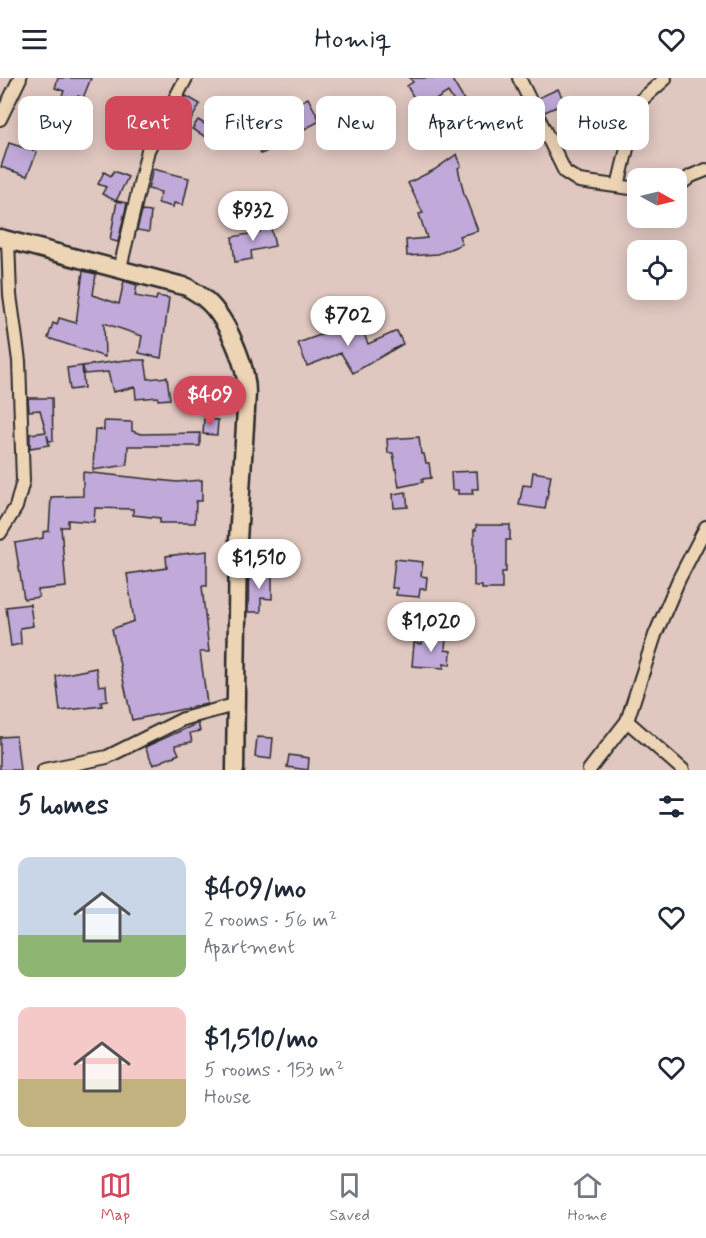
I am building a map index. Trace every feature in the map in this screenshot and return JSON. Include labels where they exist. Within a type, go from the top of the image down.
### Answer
[{"type":"street","points":[[0,119],[20,78]]},
{"type":"street","points":[[120,268],[148,150],[186,78]]},
{"type":"street","points":[[519,78],[565,172],[579,181],[627,187]]},
{"type":"street","points":[[618,186],[638,103],[665,79]]},
{"type":"street","points":[[687,179],[706,170]]},
{"type":"street","points":[[0,532],[16,507],[23,481],[19,361],[4,239],[187,287],[208,302],[242,360],[247,376],[238,540],[234,705],[235,770]]},
{"type":"street","points":[[589,770],[627,721],[655,635],[679,579],[706,527]]},
{"type":"street","points":[[44,770],[107,757],[183,719],[234,705]]},
{"type":"street","points":[[627,721],[683,770]]},
{"type":"building","points":[[58,78],[91,78],[84,96],[62,96],[64,91],[55,88]]},
{"type":"building","points":[[410,78],[451,78],[462,96],[450,96],[448,92],[442,96],[413,96],[407,86],[413,82]]},
{"type":"building","points":[[558,89],[562,96],[557,96],[557,107],[545,112],[545,96],[542,96]]},
{"type":"building","points":[[308,98],[316,113],[316,123],[304,129],[304,100]]},
{"type":"building","points":[[192,99],[200,104],[192,118]]},
{"type":"building","points":[[198,120],[204,124],[204,136],[192,129]]},
{"type":"building","points":[[9,143],[18,146],[18,150],[37,152],[27,176],[1,167]]},
{"type":"building","points":[[457,154],[461,166],[458,168],[464,194],[478,231],[459,236],[462,244],[438,254],[407,256],[406,240],[427,238],[419,214],[423,213],[408,183],[434,170]]},
{"type":"building","points":[[153,169],[189,178],[183,205],[174,203],[173,207],[158,203],[161,192],[148,189]]},
{"type":"building","points":[[114,171],[128,177],[116,201],[102,194],[106,187],[98,184],[104,172],[111,176]]},
{"type":"building","points":[[117,201],[127,203],[118,242],[110,240]]},
{"type":"building","points":[[142,211],[151,212],[149,232],[137,230]]},
{"type":"building","points":[[269,220],[275,246],[251,251],[252,259],[235,262],[232,237],[260,232],[258,222]]},
{"type":"building","points":[[83,271],[96,274],[93,295],[119,304],[124,281],[137,285],[135,296],[156,300],[157,296],[169,298],[161,358],[139,353],[142,336],[104,323],[105,357],[48,338],[53,323],[57,325],[59,318],[76,323]]},
{"type":"building","points":[[359,321],[368,344],[397,331],[403,344],[353,373],[341,353],[307,366],[298,343]]},
{"type":"building","points":[[126,360],[145,360],[148,379],[167,377],[170,399],[158,400],[158,397],[136,399],[135,387],[113,392],[108,372],[84,374],[83,366]]},
{"type":"building","points":[[82,366],[84,388],[70,390],[67,368]]},
{"type":"building","points":[[28,398],[52,398],[53,441],[49,441],[47,435],[49,445],[30,448],[30,434],[46,432],[40,410],[29,411]]},
{"type":"building","points":[[204,419],[218,420],[217,435],[203,434]]},
{"type":"building","points":[[104,421],[132,422],[132,431],[141,434],[200,433],[200,446],[128,446],[127,465],[93,470],[95,429],[104,430]]},
{"type":"building","points":[[419,437],[421,454],[424,454],[426,463],[429,463],[431,478],[399,487],[393,453],[388,453],[387,439]]},
{"type":"building","points":[[477,471],[478,489],[472,489],[473,494],[458,494],[458,490],[452,490],[451,472]]},
{"type":"building","points":[[83,472],[177,482],[202,480],[202,501],[196,501],[195,523],[160,523],[160,518],[133,515],[133,509],[95,508],[94,522],[68,520],[68,527],[61,527],[66,587],[38,590],[39,597],[24,599],[15,543],[43,538],[43,532],[49,531],[51,497],[83,496]]},
{"type":"building","points":[[533,472],[551,475],[545,509],[519,505],[523,485],[531,486]]},
{"type":"building","points":[[406,492],[408,507],[394,508],[393,494]]},
{"type":"building","points":[[476,525],[510,525],[510,540],[506,540],[506,572],[502,572],[502,589],[482,589],[482,586],[474,586],[474,530],[476,530]]},
{"type":"building","points":[[207,551],[207,586],[202,586],[209,652],[200,652],[207,704],[132,720],[112,629],[134,621],[127,574],[167,568],[166,556]]},
{"type":"building","points":[[395,559],[423,562],[421,576],[427,577],[426,589],[420,589],[419,597],[396,595],[397,588],[392,588]]},
{"type":"building","points":[[249,572],[272,572],[272,599],[261,598],[261,612],[248,612]]},
{"type":"building","points":[[30,604],[33,626],[20,628],[21,644],[11,646],[6,607]]},
{"type":"building","points":[[422,635],[446,637],[445,650],[451,651],[450,665],[444,664],[444,668],[412,666],[414,643],[422,644]]},
{"type":"building","points":[[96,668],[99,686],[106,685],[107,701],[101,702],[102,706],[60,711],[56,676]]},
{"type":"building","points":[[198,723],[200,731],[190,733],[192,742],[175,745],[179,754],[153,765],[145,747]]},
{"type":"building","points":[[16,736],[20,770],[0,770],[0,737]]},
{"type":"building","points":[[257,737],[273,738],[271,759],[255,757]]},
{"type":"building","points":[[289,755],[309,758],[308,770],[287,767]]}]
